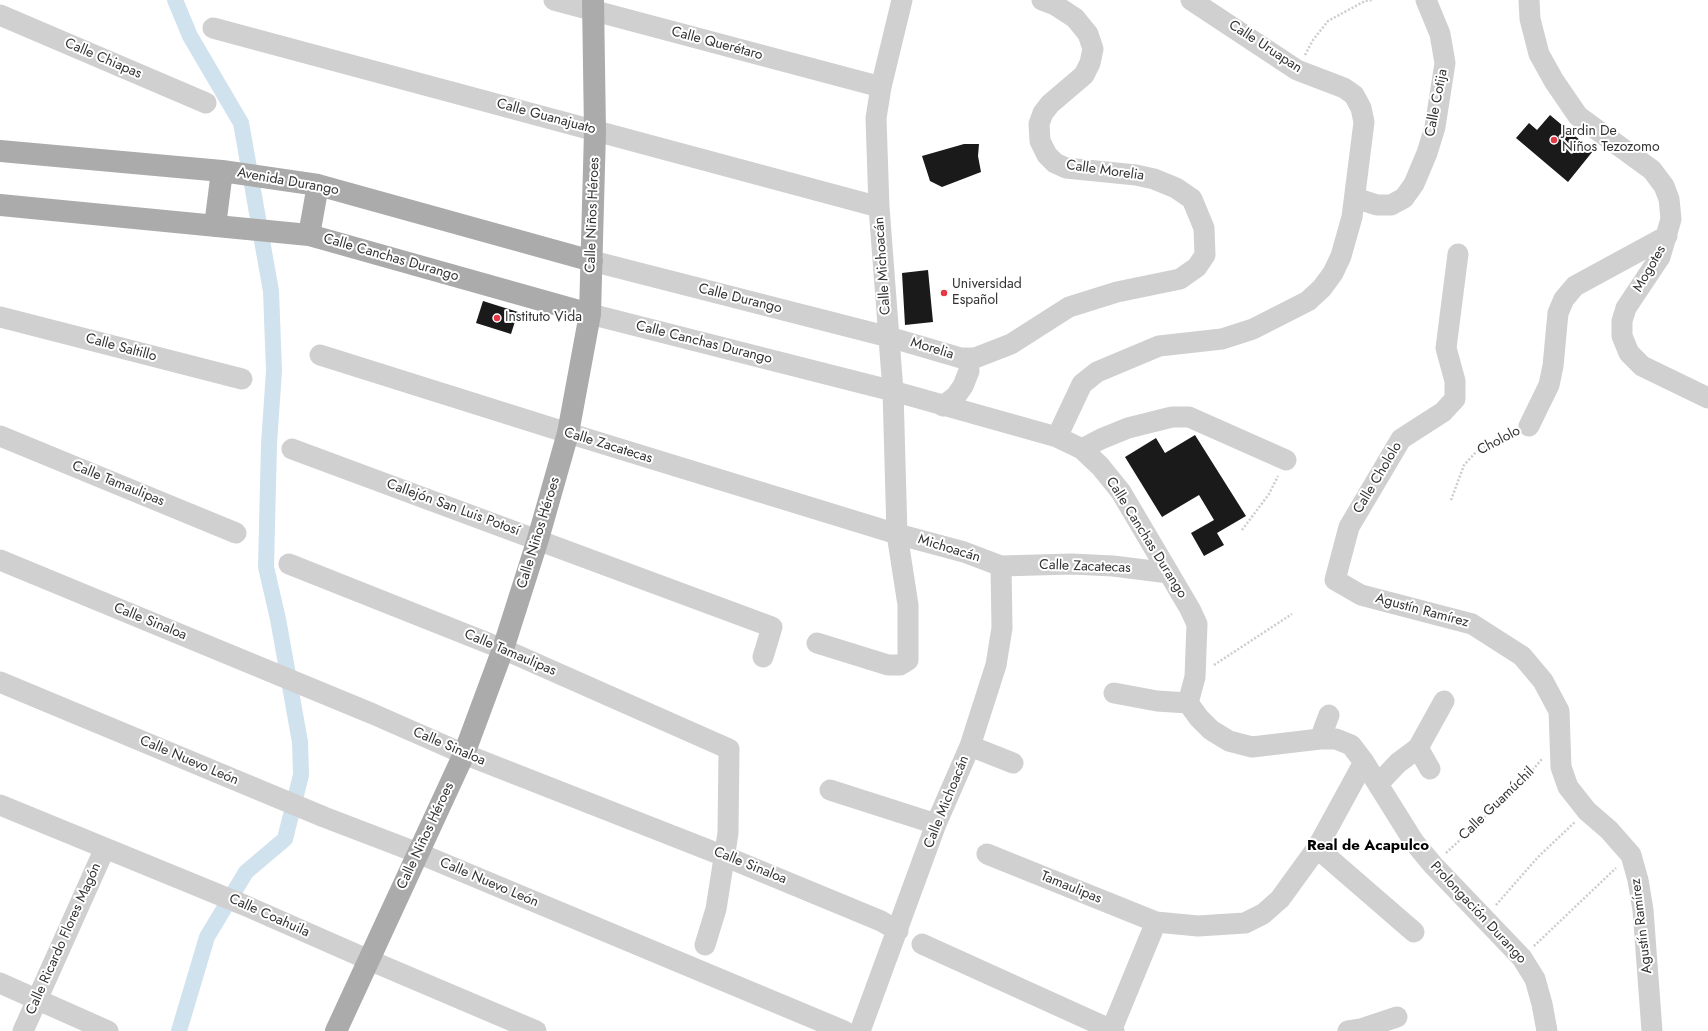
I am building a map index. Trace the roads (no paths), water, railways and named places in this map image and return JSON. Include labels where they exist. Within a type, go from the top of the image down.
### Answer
[{"type":"main road","name":"Calle Niños Héroes","points":[[336,1031],[464,754],[503,649],[538,539],[568,433],[590,314],[595,130],[593,6]]},
{"type":"main road","name":"Avenida Durango","points":[[0,151],[222,171],[308,183],[592,261]]},
{"type":"main road","points":[[215,226],[222,171]]},
{"type":"main road","points":[[302,234],[308,183]]},
{"type":"main road","name":"Calle Canchas Durango","points":[[0,205],[302,234],[590,314]]},
{"type":"street","name":"Calle Querétaro","points":[[554,0],[593,6],[880,87]]},
{"type":"street","name":"Calle Michoacán","points":[[817,643],[888,665],[900,665],[908,660],[908,605],[897,534],[893,391],[879,207],[876,118],[880,87],[902,0]]},
{"type":"street","name":"Calle Morelia","points":[[972,358],[1011,344],[1069,307],[1116,292],[1180,279],[1197,267],[1205,255],[1204,228],[1192,199],[1176,188],[1154,179],[1136,175],[1066,168],[1055,163],[1047,155],[1040,142],[1039,124],[1043,113],[1050,104],[1084,75],[1090,63],[1093,49],[1088,34],[1075,18],[1055,5],[1042,0]]},
{"type":"street","name":"Calle Uruapan","points":[[1057,437],[1082,384],[1097,372],[1159,346],[1222,339],[1253,329],[1308,301],[1322,288],[1333,273],[1341,256],[1352,217],[1364,122],[1361,108],[1354,95],[1344,88],[1297,70],[1191,0]]},
{"type":"street","name":"Calle Cotija","points":[[1355,198],[1378,205],[1391,205],[1404,198],[1414,184],[1427,153],[1435,127],[1445,63],[1440,34],[1426,0]]},
{"type":"street","name":"Mogotes","points":[[1528,0],[1530,19],[1539,54],[1554,81],[1578,116],[1652,170],[1664,186],[1669,199],[1671,219],[1660,257],[1626,308],[1622,321],[1622,336],[1629,353],[1642,366],[1708,398]]},
{"type":"street","name":"Calle Chiapas","points":[[0,15],[206,103]]},
{"type":"street","name":"Calle Guanajuato","points":[[213,28],[879,207]]},
{"type":"street","points":[[1528,426],[1549,384],[1553,366],[1558,313],[1564,299],[1575,286],[1667,236]]},
{"type":"street","name":"Calle Chololo","points":[[1334,580],[1349,526],[1401,439],[1443,412],[1455,398],[1455,381],[1446,348],[1458,254]]},
{"type":"street","name":"Calle Durango","points":[[592,261],[889,337]]},
{"type":"street","name":"Calle Canchas Durango","points":[[590,314],[893,391],[1057,437],[1082,449],[1100,466],[1121,492],[1197,624],[1195,677],[1188,703]]},
{"type":"street","name":"Calle Saltillo","points":[[0,316],[242,379]]},
{"type":"street","name":"Morelia","points":[[889,337],[961,358],[972,358]]},
{"type":"street","name":"Calle Zacatecas","points":[[320,355],[897,534]]},
{"type":"street","points":[[943,406],[956,396],[963,386],[972,358]]},
{"type":"street","points":[[1082,449],[1101,439],[1128,428],[1172,416],[1189,417],[1286,460]]},
{"type":"street","name":"Calle Tamaulipas","points":[[0,436],[236,533]]},
{"type":"street","name":"Callejón San Luis Potosí","points":[[292,449],[772,627],[763,657]]},
{"type":"street","name":"Michoacán","points":[[897,534],[964,552],[1001,566]]},
{"type":"street","name":"Calle Sinaloa","points":[[0,560],[373,714],[464,754],[724,856],[881,920],[898,931]]},
{"type":"street","name":"Calle Tamaulipas","points":[[289,564],[503,649],[729,749],[728,833],[724,856]]},
{"type":"street","name":"Calle Zacatecas","points":[[1001,566],[1072,564],[1113,566],[1169,573]]},
{"type":"street","name":"Calle Michoacán","points":[[860,1031],[898,931],[936,824],[970,746],[996,665],[1002,628],[1001,566]]},
{"type":"street","name":"Agustín Ramírez","points":[[1334,580],[1361,595],[1472,624],[1522,656],[1543,681],[1559,711],[1560,767],[1568,787],[1587,811],[1609,830],[1631,854],[1638,880],[1643,910],[1652,1031]]},
{"type":"street","name":"Calle Nuevo León","points":[[0,682],[270,795],[418,853],[844,1031]]},
{"type":"street","points":[[1114,693],[1157,701],[1188,703]]},
{"type":"street","points":[[1378,784],[1398,763],[1418,748],[1444,701]]},
{"type":"street","name":"Prolongación Durango","points":[[1188,703],[1199,718],[1211,730],[1229,741],[1252,746],[1320,739],[1336,739],[1351,745],[1364,762],[1414,842],[1433,865],[1522,958],[1535,978],[1547,1031]]},
{"type":"street","points":[[1320,739],[1329,715]]},
{"type":"street","points":[[970,746],[1013,763]]},
{"type":"street","points":[[1418,748],[1430,769]]},
{"type":"street","points":[[922,944],[1112,1031],[1156,922],[1198,926],[1245,923],[1263,914],[1280,899],[1317,848],[1364,762]]},
{"type":"street","points":[[830,790],[936,824]]},
{"type":"street","name":"Calle Coahuila","points":[[0,805],[244,905],[536,1031]]},
{"type":"street","name":"Calle Ricardo Flores Magón","points":[[23,1031],[105,848]]},
{"type":"street","points":[[1317,848],[1414,932]]},
{"type":"street","name":"Tamaulipas","points":[[987,854],[1156,922]]},
{"type":"street","points":[[705,945],[716,909],[724,856]]},
{"type":"street","points":[[0,983],[108,1031]]},
{"type":"street","points":[[1357,1030],[1397,1017]]},
{"type":"waterway","points":[[175,0],[190,36],[241,123],[271,291],[274,371],[269,444],[266,567],[278,619],[300,742],[301,775],[285,839],[246,872],[207,937],[179,1031]]},
{"type":"place","name":"Jardin De Niños Tezozomo","points":[[1554,140]]},
{"type":"place","name":"Universidad Español","points":[[944,293]]},
{"type":"place","name":"Instituto Vida","points":[[497,318]]},
{"type":"district","name":"Real de Acapulco","points":[[1368,846]]}]
